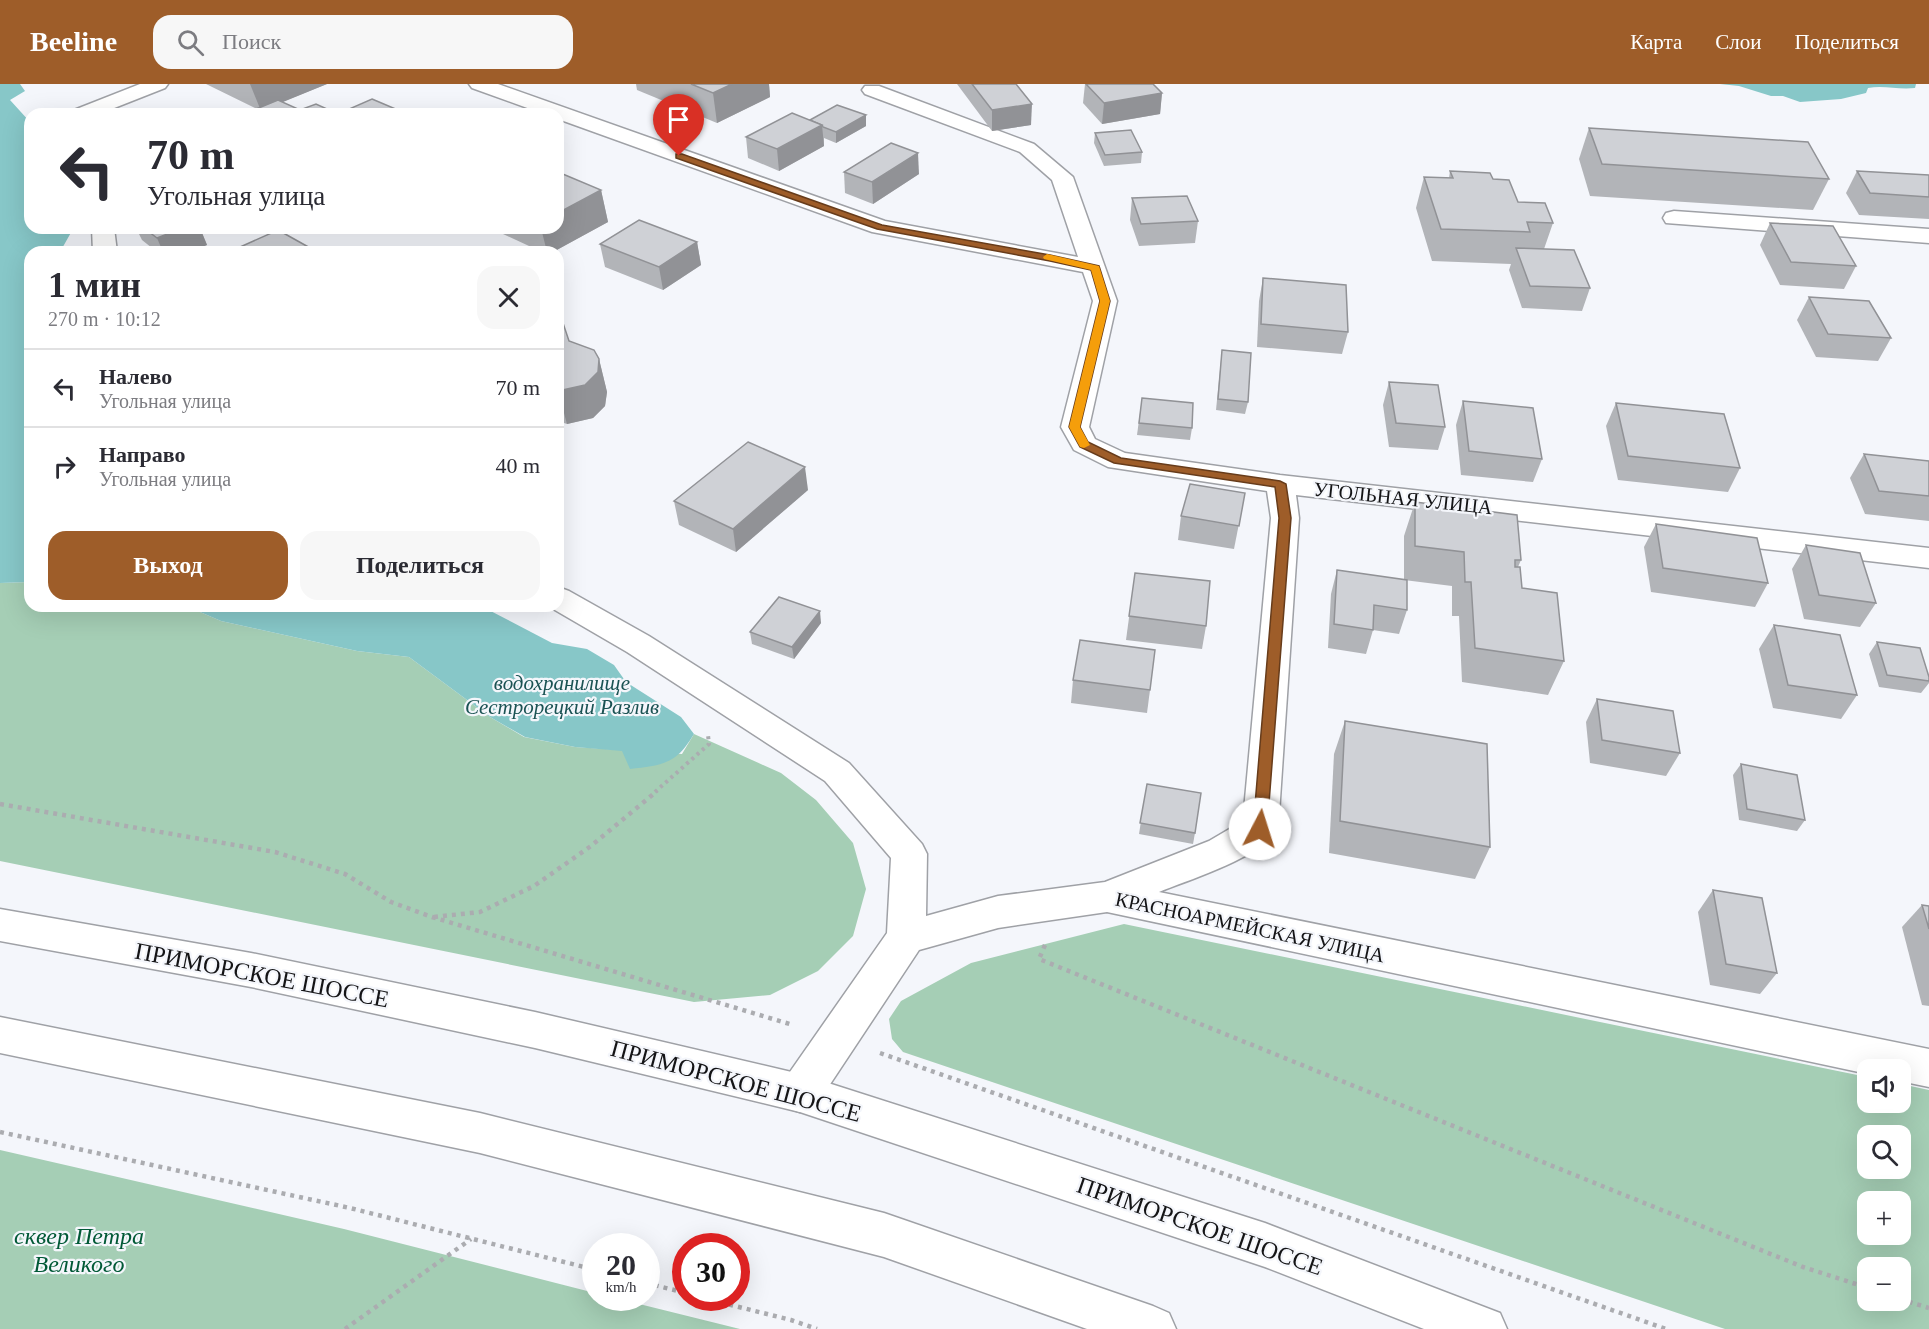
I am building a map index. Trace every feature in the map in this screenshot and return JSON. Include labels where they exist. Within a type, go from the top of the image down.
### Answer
[{"type":"main road","points":[[96,108],[158,84]]},
{"type":"main road","points":[[479,84],[546,108]]},
{"type":"main road","name":"УГОЛЬНАЯ УЛИЦА","points":[[872,90],[1027,148],[1062,177],[1105,301],[1075,427],[1084,444],[1118,461],[1280,484],[1929,558]]},
{"type":"main road","points":[[564,114],[880,227],[1095,268]]},
{"type":"main road","points":[[1674,218],[1929,236]]},
{"type":"main road","points":[[1107,897],[1222,851],[1260,829],[1285,518],[1280,484]]},
{"type":"main road","points":[[564,601],[638,644],[837,772],[909,854],[906,937],[800,1093]]},
{"type":"main road","name":"КРАСНОАРМЕЙСКАЯ УЛИЦА","points":[[906,937],[998,912],[1107,897],[1929,1068]]},
{"type":"main road","name":"ПРИМОРСКОЕ ШОССЕ","points":[[0,925],[251,970],[535,1030],[800,1093],[1265,1245],[1484,1329]]},
{"type":"main road","points":[[0,1035],[480,1133],[884,1235],[1154,1329]]},
{"type":"path","points":[[432,917],[480,912],[534,886],[591,846],[698,756],[709,744],[708,732]]},
{"type":"path","points":[[0,804],[275,852],[345,874],[391,902],[432,917],[837,1038],[1666,1329]]},
{"type":"path","points":[[1062,903],[1039,959],[1803,1267],[1857,1284]]},
{"type":"path","points":[[0,1132],[350,1208],[582,1267]]},
{"type":"path","points":[[345,1329],[471,1239]]},
{"type":"path","points":[[1911,1302],[1929,1308]]},
{"type":"path","points":[[750,1310],[817,1329]]},
{"type":"green space","points":[[24,582],[24,612],[200,612],[221,621],[357,651],[409,657],[490,717],[524,737],[575,747],[682,754],[694,734],[781,773],[816,800],[853,843],[866,889],[853,936],[818,971],[770,995],[694,1002],[0,861],[0,583]]},
{"type":"green space","points":[[1124,924],[1857,1075],[1857,1113],[1911,1113],[1911,1086],[1929,1090],[1929,1329],[1725,1329],[903,1052],[892,1039],[889,1019],[901,1001],[971,963]]},
{"type":"green space","name":"сквер Петра Великого","points":[[0,1150],[344,1229],[582,1290],[582,1311],[660,1311],[660,1309],[740,1329],[0,1329]]},
{"type":"water","points":[[0,84],[20,84],[25,91],[10,100],[24,115],[24,234],[70,234],[63,246],[24,246],[24,582],[0,583]]},
{"type":"water","points":[[1720,84],[1916,84],[1915,88],[1874,87],[1868,88],[1866,93],[1841,99],[1800,102],[1739,86]]},
{"type":"water","name":"водохранилище Сестрорецкий Разлив","points":[[200,612],[493,612],[552,643],[587,649],[614,665],[626,682],[681,717],[694,734],[681,752],[668,761],[630,769],[622,751],[575,747],[525,737],[490,717],[409,657],[357,651],[221,621]]},
{"type":"building","points":[[691,84],[732,84],[713,93]]},
{"type":"building","points":[[972,84],[1016,84],[1032,104],[992,110]]},
{"type":"building","points":[[1086,84],[1153,84],[1162,93],[1104,103]]},
{"type":"building","points":[[372,99],[393,108],[352,108]]},
{"type":"building","points":[[278,100],[296,108],[259,108]]},
{"type":"building","points":[[316,104],[325,108],[305,108]]},
{"type":"building","points":[[837,105],[866,115],[836,132],[810,120]]},
{"type":"building","points":[[792,113],[822,125],[777,149],[746,137]]},
{"type":"building","points":[[1589,128],[1808,142],[1829,179],[1602,164]]},
{"type":"building","points":[[1131,130],[1142,152],[1105,155],[1095,133]]},
{"type":"building","points":[[891,143],[918,153],[872,182],[844,172]]},
{"type":"building","points":[[1450,171],[1490,173],[1493,179],[1509,180],[1518,202],[1545,203],[1553,223],[1527,222],[1530,232],[1441,229],[1424,177],[1453,178]]},
{"type":"building","points":[[1857,171],[1929,175],[1929,197],[1870,193]]},
{"type":"building","points":[[564,175],[601,190],[564,210]]},
{"type":"building","points":[[1187,196],[1198,221],[1141,224],[1132,198]]},
{"type":"building","points":[[639,220],[697,242],[659,267],[600,244]]},
{"type":"building","points":[[1770,223],[1833,226],[1856,266],[1791,262]]},
{"type":"building","points":[[152,234],[167,234],[157,238]]},
{"type":"building","points":[[269,234],[285,234],[307,246],[242,246]]},
{"type":"building","points":[[1516,248],[1574,250],[1590,288],[1530,286]]},
{"type":"building","points":[[1263,278],[1346,285],[1348,332],[1261,324]]},
{"type":"building","points":[[1809,297],[1869,301],[1891,338],[1828,334]]},
{"type":"building","points":[[564,326],[569,341],[594,350],[599,359],[598,372],[585,385],[564,390]]},
{"type":"building","points":[[1222,350],[1251,353],[1248,402],[1218,399]]},
{"type":"building","points":[[1389,382],[1438,385],[1445,427],[1396,423]]},
{"type":"building","points":[[1142,398],[1193,403],[1192,428],[1139,423]]},
{"type":"building","points":[[1463,401],[1533,408],[1542,459],[1469,451]]},
{"type":"building","points":[[1616,403],[1724,414],[1740,468],[1628,456]]},
{"type":"building","points":[[748,442],[805,467],[733,529],[674,501]]},
{"type":"building","points":[[1864,454],[1929,461],[1929,496],[1879,491]]},
{"type":"building","points":[[1190,484],[1245,493],[1239,526],[1181,516]]},
{"type":"building","points":[[1415,502],[1517,515],[1521,560],[1515,560],[1515,567],[1520,567],[1522,588],[1557,593],[1564,661],[1475,648],[1471,582],[1465,582],[1464,552],[1415,546]]},
{"type":"building","points":[[1656,524],[1757,538],[1768,583],[1663,568]]},
{"type":"building","points":[[1806,545],[1860,553],[1876,603],[1819,595]]},
{"type":"building","points":[[1337,570],[1407,580],[1407,610],[1374,605],[1373,630],[1334,624]]},
{"type":"building","points":[[1135,573],[1210,581],[1206,626],[1129,616]]},
{"type":"building","points":[[779,597],[820,611],[792,647],[750,632]]},
{"type":"building","points":[[1774,625],[1840,635],[1857,695],[1788,685]]},
{"type":"building","points":[[1080,640],[1155,650],[1150,690],[1073,680]]},
{"type":"building","points":[[1877,642],[1920,648],[1929,681],[1887,675]]},
{"type":"building","points":[[1597,699],[1673,711],[1680,753],[1602,740]]},
{"type":"building","points":[[1345,721],[1487,744],[1490,847],[1340,821]]},
{"type":"building","points":[[1741,764],[1797,775],[1805,820],[1747,809]]},
{"type":"building","points":[[1147,784],[1201,793],[1195,833],[1140,823]]},
{"type":"building","points":[[1713,890],[1762,898],[1777,973],[1726,964]]},
{"type":"building","points":[[1922,905],[1929,906],[1929,929]]},
{"type":"slow traffic","points":[[1047,257],[1095,268],[1105,301],[1075,427],[1084,445]]},
{"type":"route","points":[[679,156],[880,227],[1095,268],[1105,301],[1075,427],[1084,444],[1118,461],[1280,484],[1285,518],[1260,829]]}]
